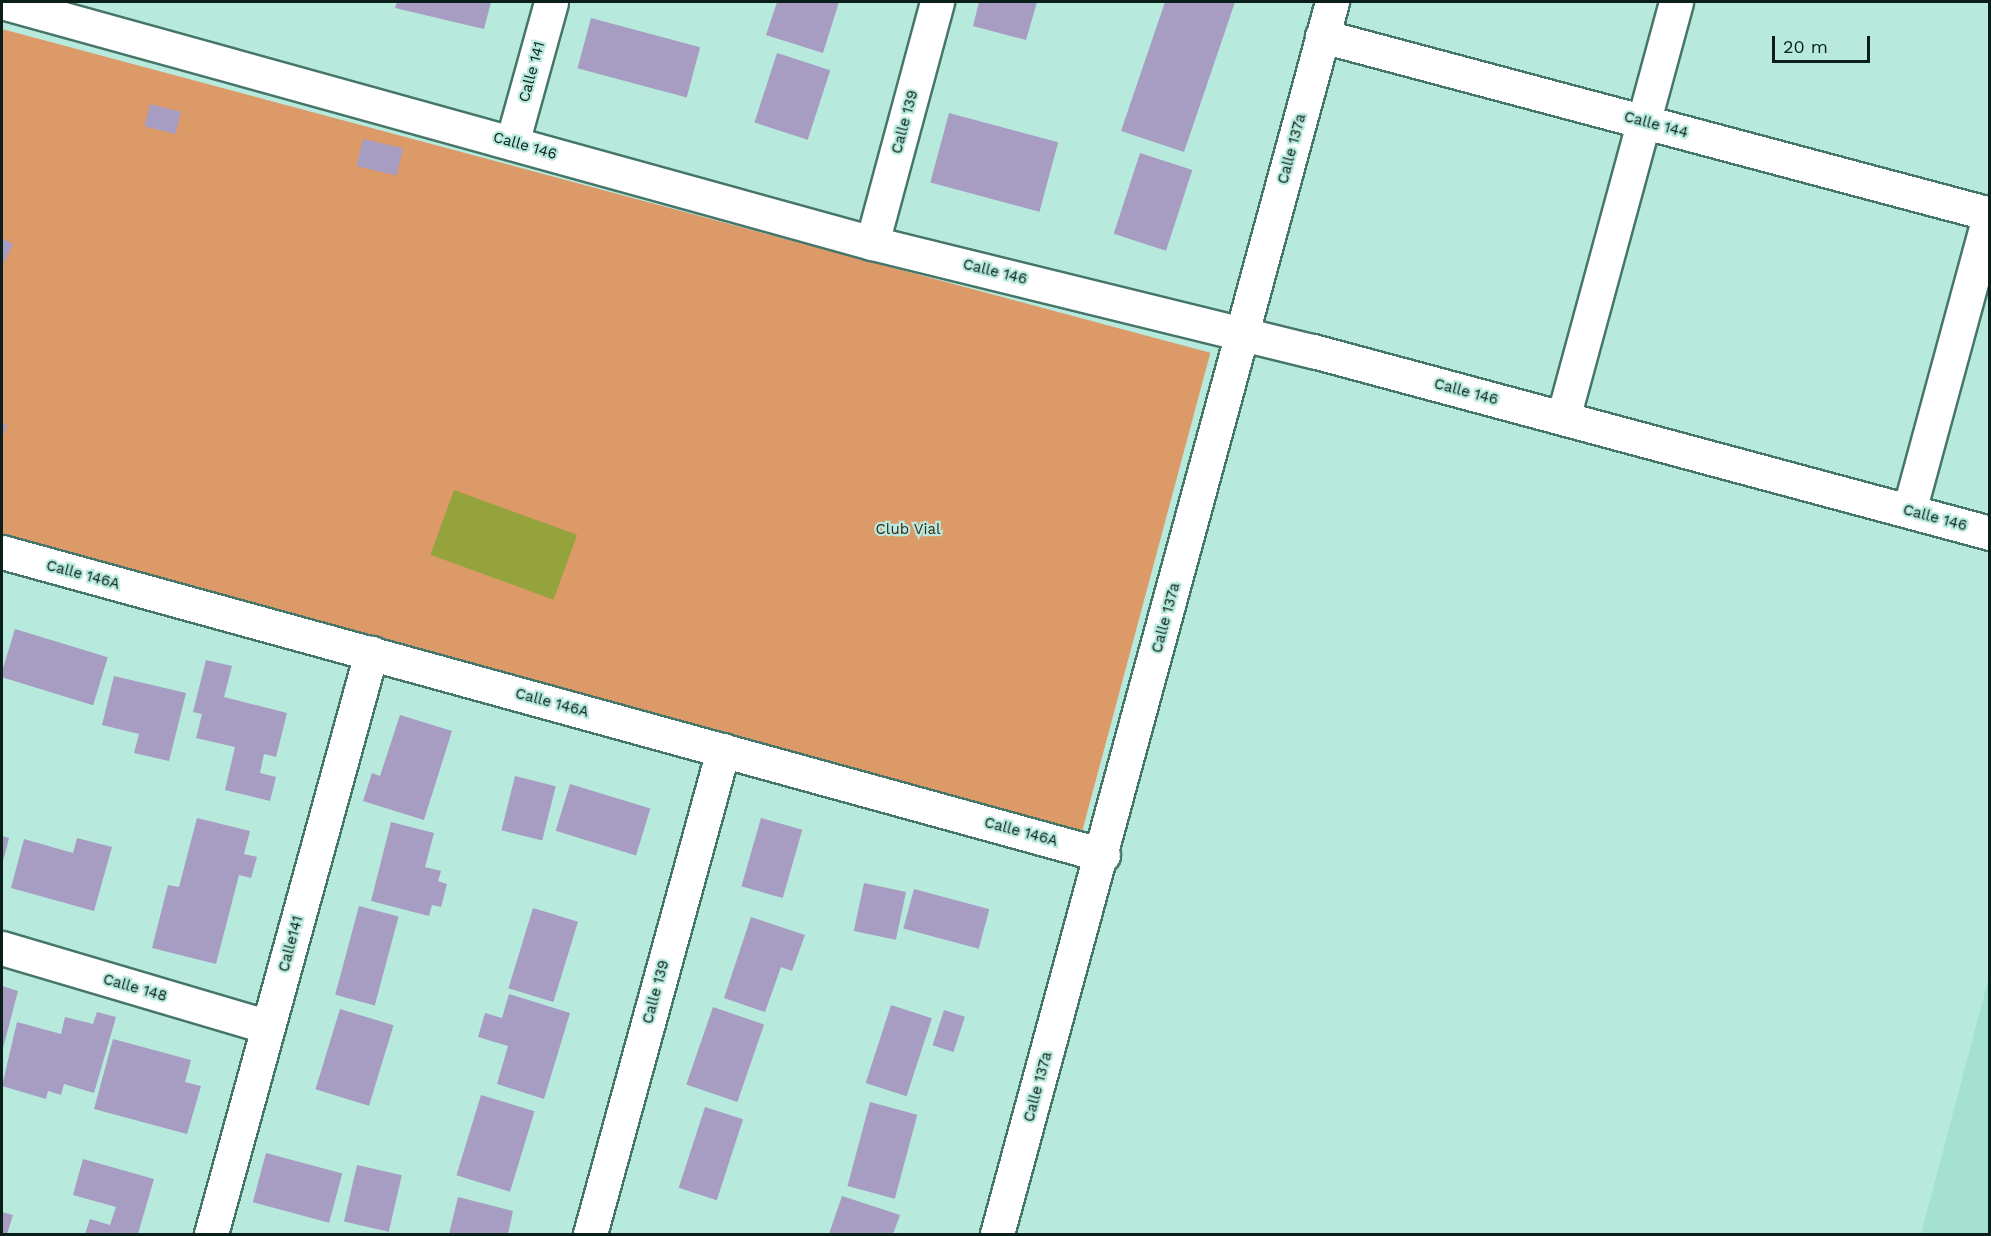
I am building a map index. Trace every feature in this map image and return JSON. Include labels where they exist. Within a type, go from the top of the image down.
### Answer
[{"type":"street","name":"Calle 146","points":[[8,2],[872,243],[1242,333],[1989,533]]},
{"type":"street","name":"Calle 141","points":[[513,143],[551,2]]},
{"type":"street","name":"Calle 139","points":[[872,243],[937,2]]},
{"type":"street","name":"Calle 137a","points":[[997,1234],[1102,855],[1332,2]]},
{"type":"street","points":[[1563,418],[1676,2]]},
{"type":"street","name":"Calle 144","points":[[1322,36],[1989,213]]},
{"type":"street","points":[[1909,511],[1989,213]]},
{"type":"street","name":"Calle 146A","points":[[2,552],[1102,855]]},
{"type":"street","name":"Calle141","points":[[211,1234],[371,653]]},
{"type":"street","name":"Calle 139","points":[[590,1234],[723,750]]},
{"type":"street","name":"Calle 148","points":[[2,948],[268,1027]]},
{"type":"shaded area","points":[[454,490],[577,535],[554,600],[430,555]]},
{"type":"shaded area","points":[[1989,977],[1989,1234],[1921,1234]]},
{"type":"green space","name":"Club Vial","points":[[2,29],[1210,353],[1081,836],[2,547]]},
{"type":"building","points":[[397,2],[491,2],[484,29],[395,8]]},
{"type":"building","points":[[777,2],[839,2],[823,53],[766,35]]},
{"type":"building","points":[[979,2],[1037,2],[1026,40],[973,26]]},
{"type":"building","points":[[1165,2],[1235,2],[1184,152],[1121,131]]},
{"type":"building","points":[[591,18],[700,47],[687,97],[578,68]]},
{"type":"building","points":[[777,53],[830,70],[808,140],[754,122]]},
{"type":"building","points":[[150,104],[181,112],[175,134],[144,126]]},
{"type":"building","points":[[949,113],[1058,142],[1040,212],[930,183]]},
{"type":"building","points":[[363,139],[403,148],[397,176],[357,166]]},
{"type":"building","points":[[1140,153],[1192,170],[1166,251],[1114,234]]},
{"type":"building","points":[[2,238],[13,244],[2,266]]},
{"type":"building","points":[[2,423],[7,424],[2,440]]},
{"type":"building","points":[[15,629],[108,657],[93,705],[2,677]]},
{"type":"building","points":[[206,660],[232,666],[224,697],[287,713],[276,757],[264,754],[260,773],[276,777],[270,801],[225,790],[235,747],[196,738],[202,714],[193,712]]},
{"type":"building","points":[[114,676],[186,693],[169,761],[134,753],[139,734],[102,725]]},
{"type":"building","points":[[400,715],[452,731],[424,820],[363,801],[372,773],[380,776]]},
{"type":"building","points":[[515,776],[556,786],[542,840],[501,830]]},
{"type":"building","points":[[570,784],[650,809],[636,855],[556,831]]},
{"type":"building","points":[[197,818],[250,831],[244,854],[257,857],[251,878],[239,875],[216,964],[152,948],[168,885],[179,887]]},
{"type":"building","points":[[761,818],[802,830],[783,898],[741,886]]},
{"type":"building","points":[[391,822],[434,833],[425,867],[441,871],[438,881],[447,884],[441,907],[432,905],[429,916],[371,901]]},
{"type":"building","points":[[2,836],[9,838],[2,865]]},
{"type":"building","points":[[77,838],[112,847],[94,911],[11,888],[24,839],[73,853]]},
{"type":"building","points":[[864,883],[906,892],[896,940],[854,931]]},
{"type":"building","points":[[914,889],[989,909],[979,949],[903,929]]},
{"type":"building","points":[[359,906],[399,917],[375,1005],[335,995]]},
{"type":"building","points":[[533,908],[578,922],[553,1002],[508,988]]},
{"type":"building","points":[[751,917],[805,935],[792,971],[781,967],[765,1012],[724,998]]},
{"type":"building","points":[[2,986],[18,991],[2,1052]]},
{"type":"building","points":[[509,994],[570,1013],[544,1099],[497,1084],[508,1046],[478,1037],[485,1013],[502,1018]]},
{"type":"building","points":[[891,1005],[932,1018],[907,1096],[866,1083]]},
{"type":"building","points":[[713,1007],[764,1025],[737,1102],[686,1085]]},
{"type":"building","points":[[340,1009],[394,1025],[369,1106],[315,1089]]},
{"type":"building","points":[[944,1010],[965,1017],[953,1052],[933,1045]]},
{"type":"building","points":[[97,1012],[116,1017],[94,1093],[64,1084],[61,1095],[48,1091],[46,1099],[2,1086],[17,1022],[61,1034],[65,1017],[93,1024]]},
{"type":"building","points":[[113,1039],[191,1060],[185,1082],[201,1086],[187,1134],[94,1109]]},
{"type":"building","points":[[481,1095],[535,1111],[510,1192],[456,1175]]},
{"type":"building","points":[[870,1102],[917,1115],[895,1199],[847,1186]]},
{"type":"building","points":[[705,1107],[743,1119],[717,1200],[679,1188]]},
{"type":"building","points":[[266,1153],[342,1173],[329,1223],[253,1202]]},
{"type":"building","points":[[83,1159],[154,1179],[138,1234],[85,1234],[90,1219],[110,1225],[116,1207],[73,1195]]},
{"type":"building","points":[[357,1165],[402,1175],[389,1232],[344,1222]]},
{"type":"building","points":[[842,1196],[900,1215],[893,1234],[829,1234]]},
{"type":"building","points":[[458,1197],[513,1211],[508,1234],[449,1234]]},
{"type":"building","points":[[2,1212],[13,1215],[7,1234],[2,1234]]}]
